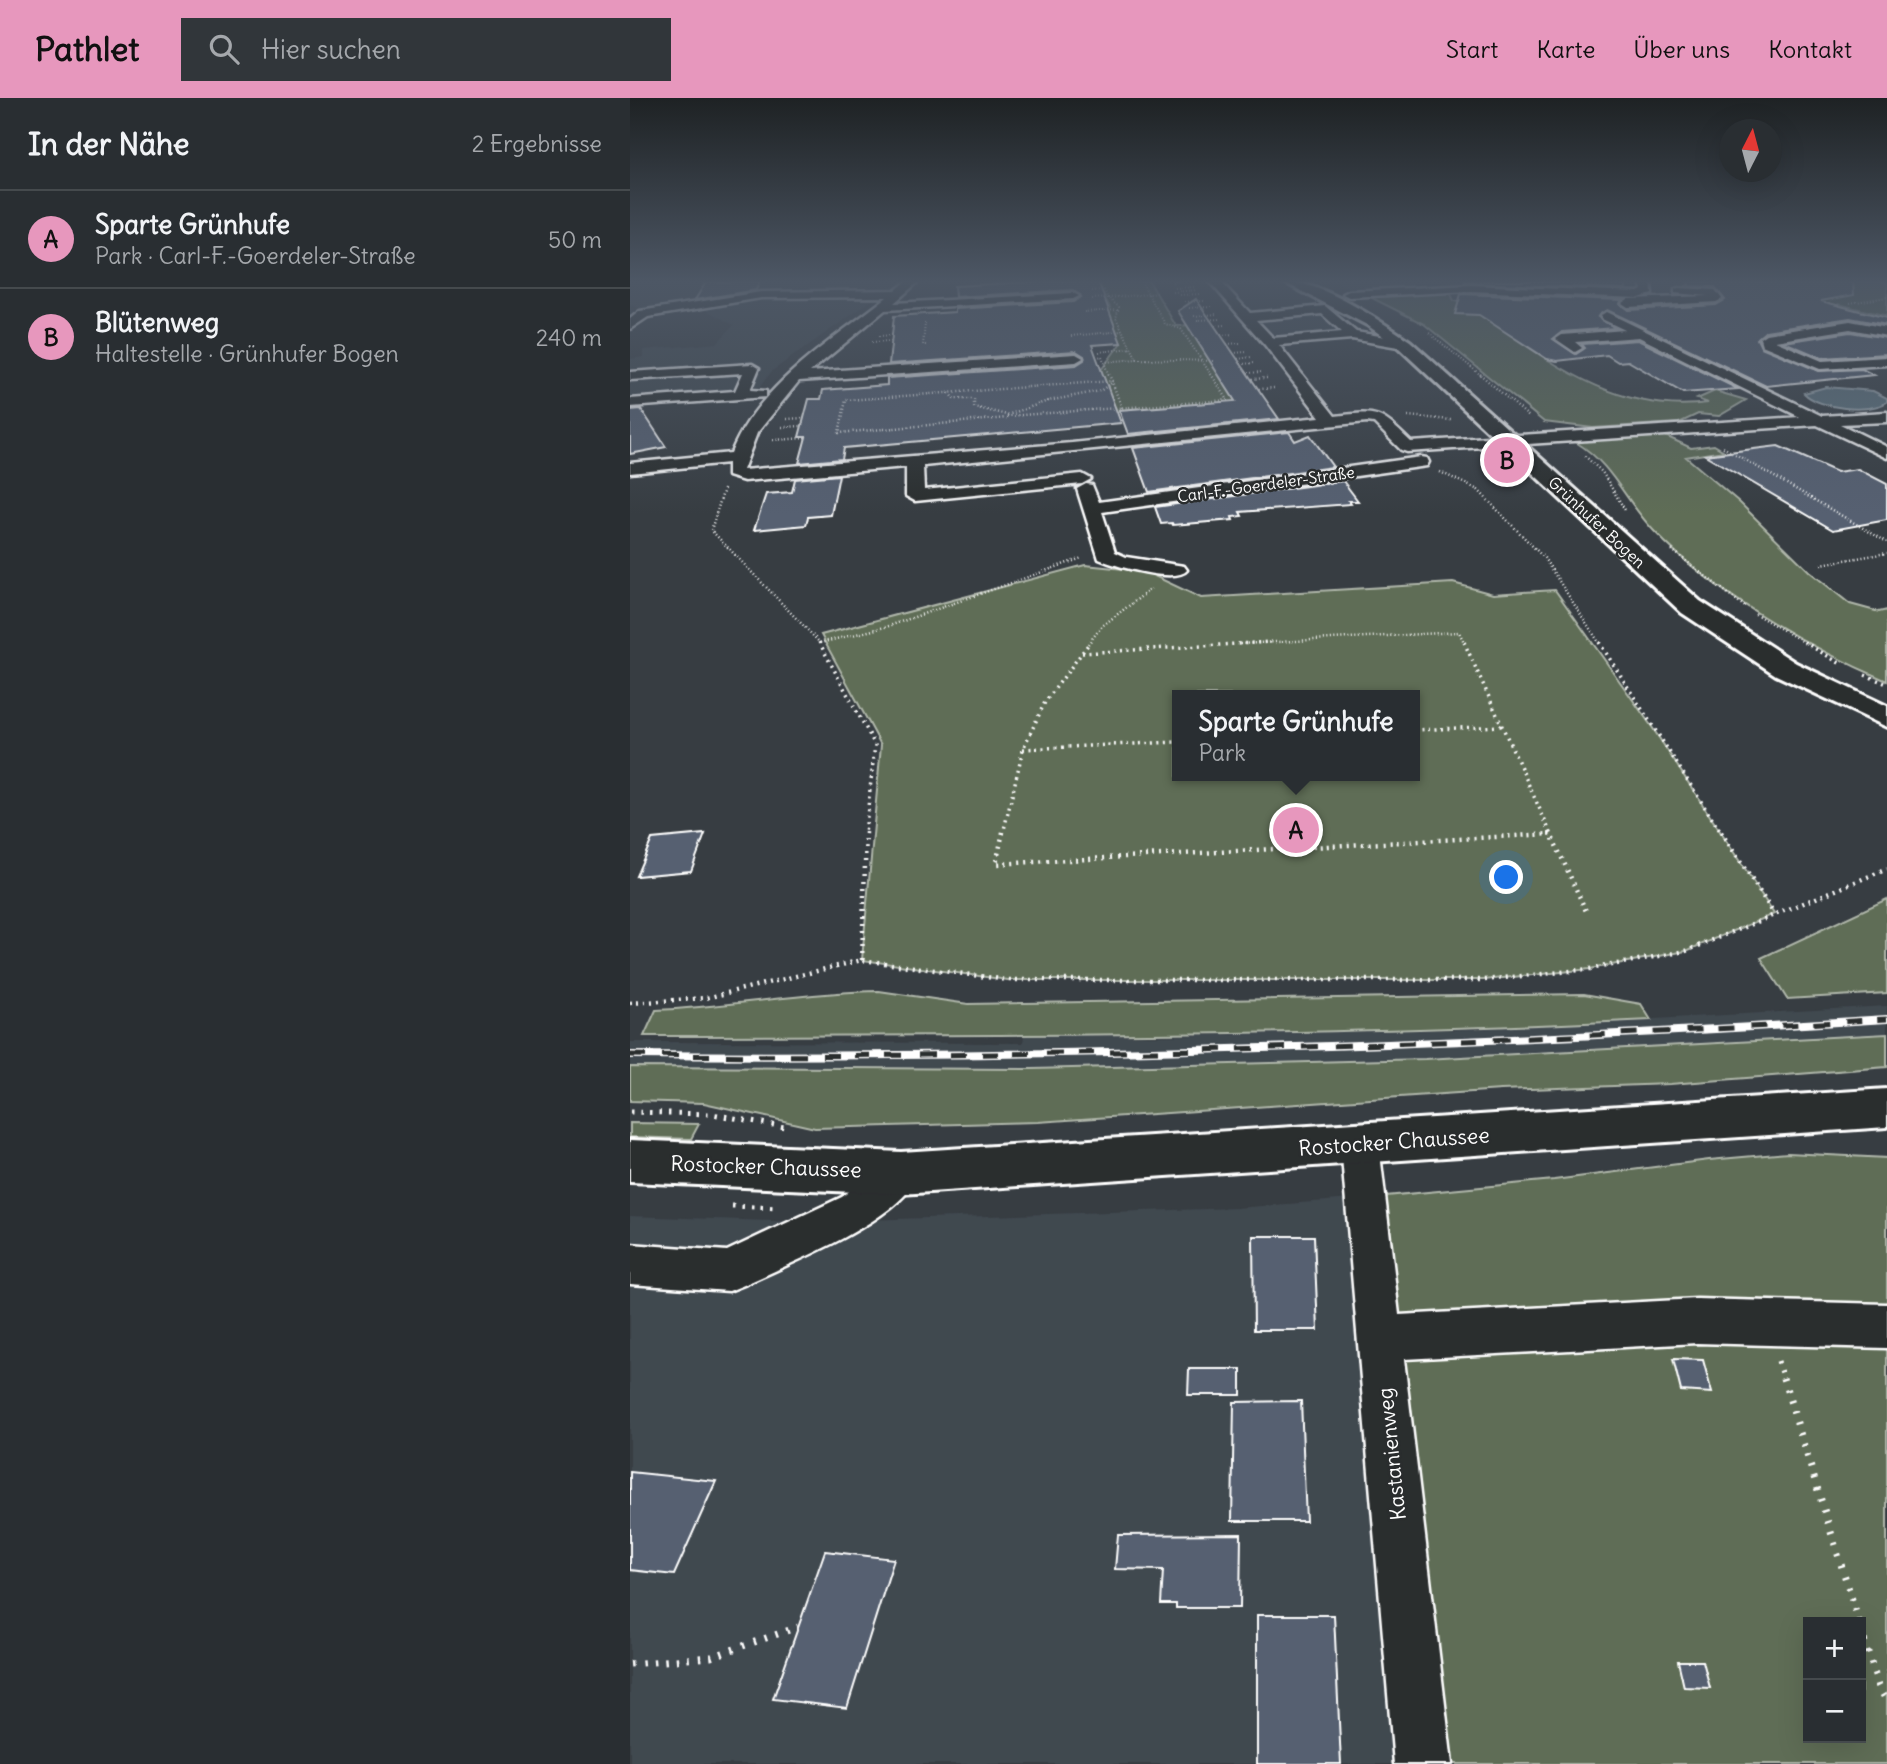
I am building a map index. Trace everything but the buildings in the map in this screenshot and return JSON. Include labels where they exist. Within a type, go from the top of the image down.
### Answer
[{"type":"main road","name":"Grünhufer Bogen","points":[[1434,359],[1514,429],[1691,607],[1786,669],[1887,718]]},
{"type":"main road","name":"Grünhufer Bogen","points":[[1514,429],[1537,437],[1627,526],[1715,602],[1799,655],[1887,698]]},
{"type":"main road","name":"Rostocker Chaussee","points":[[630,1161],[901,1172],[1360,1145],[1887,1108]]},
{"type":"street","points":[[818,359],[780,392],[756,422],[736,457],[734,472],[755,475],[914,463],[1330,420],[1379,419],[1421,462]]},
{"type":"street","points":[[795,377],[1065,359]]},
{"type":"street","points":[[1283,359],[1330,420]]},
{"type":"street","points":[[1694,359],[1887,453]]},
{"type":"street","points":[[1806,359],[1820,365],[1887,361]]},
{"type":"street","points":[[630,376],[752,368],[741,395]]},
{"type":"street","points":[[630,403],[780,392]]},
{"type":"street","points":[[1537,437],[1887,417]]},
{"type":"street","points":[[1407,447],[1473,442],[1514,429]]},
{"type":"street","points":[[1072,448],[1082,479],[1085,501],[1106,555],[1122,562],[1177,570]]},
{"type":"street","points":[[630,468],[736,457]]},
{"type":"street","name":"Carl-F.-Goerdeler-Straße","points":[[1085,501],[1421,462]]},
{"type":"street","points":[[914,463],[915,496],[1082,479]]},
{"type":"street","name":"Kastanienweg","points":[[1360,1145],[1423,1764]]},
{"type":"street","name":"Rostocker Chaussee","points":[[630,1264],[729,1271],[856,1210],[901,1172]]},
{"type":"street","points":[[1380,1338],[1603,1324],[1765,1320],[1887,1326]]},
{"type":"path","points":[[1103,359],[1122,408]]},
{"type":"path","points":[[1104,362],[1137,359],[1215,360]]},
{"type":"path","points":[[1113,381],[846,400],[839,433],[1228,400],[1201,361]]},
{"type":"path","points":[[1241,364],[1255,363]]},
{"type":"path","points":[[1248,373],[1262,372]]},
{"type":"path","points":[[1252,379],[1267,378]]},
{"type":"path","points":[[948,393],[954,400],[974,399],[974,407],[1007,417],[1048,401],[1100,391],[1109,387],[1113,381]]},
{"type":"path","points":[[1259,389],[1274,388]]},
{"type":"path","points":[[772,428],[802,426]]},
{"type":"path","points":[[1663,428],[1716,443],[1887,542]]},
{"type":"path","points":[[765,441],[808,438]]},
{"type":"path","points":[[1583,454],[1602,472],[1626,512]]},
{"type":"path","points":[[711,459],[705,480],[713,484],[726,484],[711,530],[820,643],[875,745],[863,856],[862,960]]},
{"type":"path","points":[[1421,462],[1478,489],[1544,558],[1774,914]]},
{"type":"path","points":[[1667,546],[1749,610],[1844,665]]},
{"type":"path","points":[[820,643],[889,626],[1104,550]]},
{"type":"path","points":[[1821,564],[1887,553]]},
{"type":"path","points":[[1177,570],[1102,626],[1045,702],[1023,749],[996,864],[1551,834]]},
{"type":"path","points":[[1082,653],[1459,632],[1586,911]]},
{"type":"path","points":[[1855,670],[1887,684]]},
{"type":"path","points":[[1420,730],[1502,726]]},
{"type":"path","points":[[1023,749],[1172,742]]},
{"type":"path","points":[[630,1003],[706,998],[862,960],[1008,980],[1484,980],[1590,969],[1686,951],[1887,869]]},
{"type":"path","points":[[630,1112],[712,1114]]},
{"type":"path","points":[[1765,1320],[1857,1617]]},
{"type":"path","points":[[630,1664],[642,1660],[701,1659],[777,1632],[798,1628]]},
{"type":"path","points":[[1866,1645],[1878,1685],[1887,1702]]},
{"type":"shaded area","points":[[630,359],[789,359],[772,371],[753,396],[630,405]]},
{"type":"shaded area","points":[[1887,1006],[1887,1034],[1425,1059],[1032,1069],[630,1067],[630,1042],[1023,1043],[1024,1035],[1156,1036],[1475,1029]]},
{"type":"shaded area","points":[[1365,1198],[1423,1764],[630,1764],[630,1216],[802,1222],[1236,1208]]},
{"type":"green space","points":[[1109,359],[1214,359],[1243,401],[1004,421],[1101,370]]},
{"type":"green space","points":[[1467,359],[1546,359],[1608,391],[1639,400],[1673,405],[1708,403],[1697,399],[1715,391],[1746,400],[1719,416],[1698,414],[1679,423],[1593,428],[1544,422]]},
{"type":"green space","points":[[1659,433],[1691,448],[1714,445],[1724,451],[1686,457],[1739,502],[1810,572],[1850,604],[1879,612],[1887,610],[1887,681],[1794,635],[1704,576],[1654,531],[1609,472],[1577,443],[1593,438]]},
{"type":"green space","points":[[1085,565],[1144,571],[1201,598],[1453,583],[1493,594],[1555,590],[1652,727],[1774,914],[1686,951],[1590,969],[1484,980],[1008,980],[862,960],[881,745],[821,635]]},
{"type":"green space","points":[[1887,899],[1887,993],[1787,999],[1761,958]]},
{"type":"green space","points":[[879,991],[968,1004],[1584,994],[1641,1004],[1651,1020],[1400,1030],[644,1036],[656,1010]]},
{"type":"green space","points":[[1887,1034],[1887,1067],[1670,1084],[1501,1090],[1038,1122],[815,1128],[704,1103],[630,1101],[630,1067],[1032,1069],[1425,1059]]},
{"type":"green space","points":[[630,1123],[699,1124],[691,1139],[630,1137]]},
{"type":"green space","points":[[1788,1153],[1887,1158],[1887,1764],[1423,1764],[1365,1198],[1554,1180],[1709,1160]]},
{"type":"water","points":[[1826,387],[1873,391],[1887,398],[1887,402],[1869,408],[1844,408],[1821,403],[1804,393]]},
{"type":"railway","points":[[630,1055],[945,1055],[1259,1048],[1573,1036],[1887,1019]]},
{"type":"place","name":"Blütenweg","points":[[1507,460]]},
{"type":"place","name":"Sparte Grünhufe","points":[[1296,830]]}]
